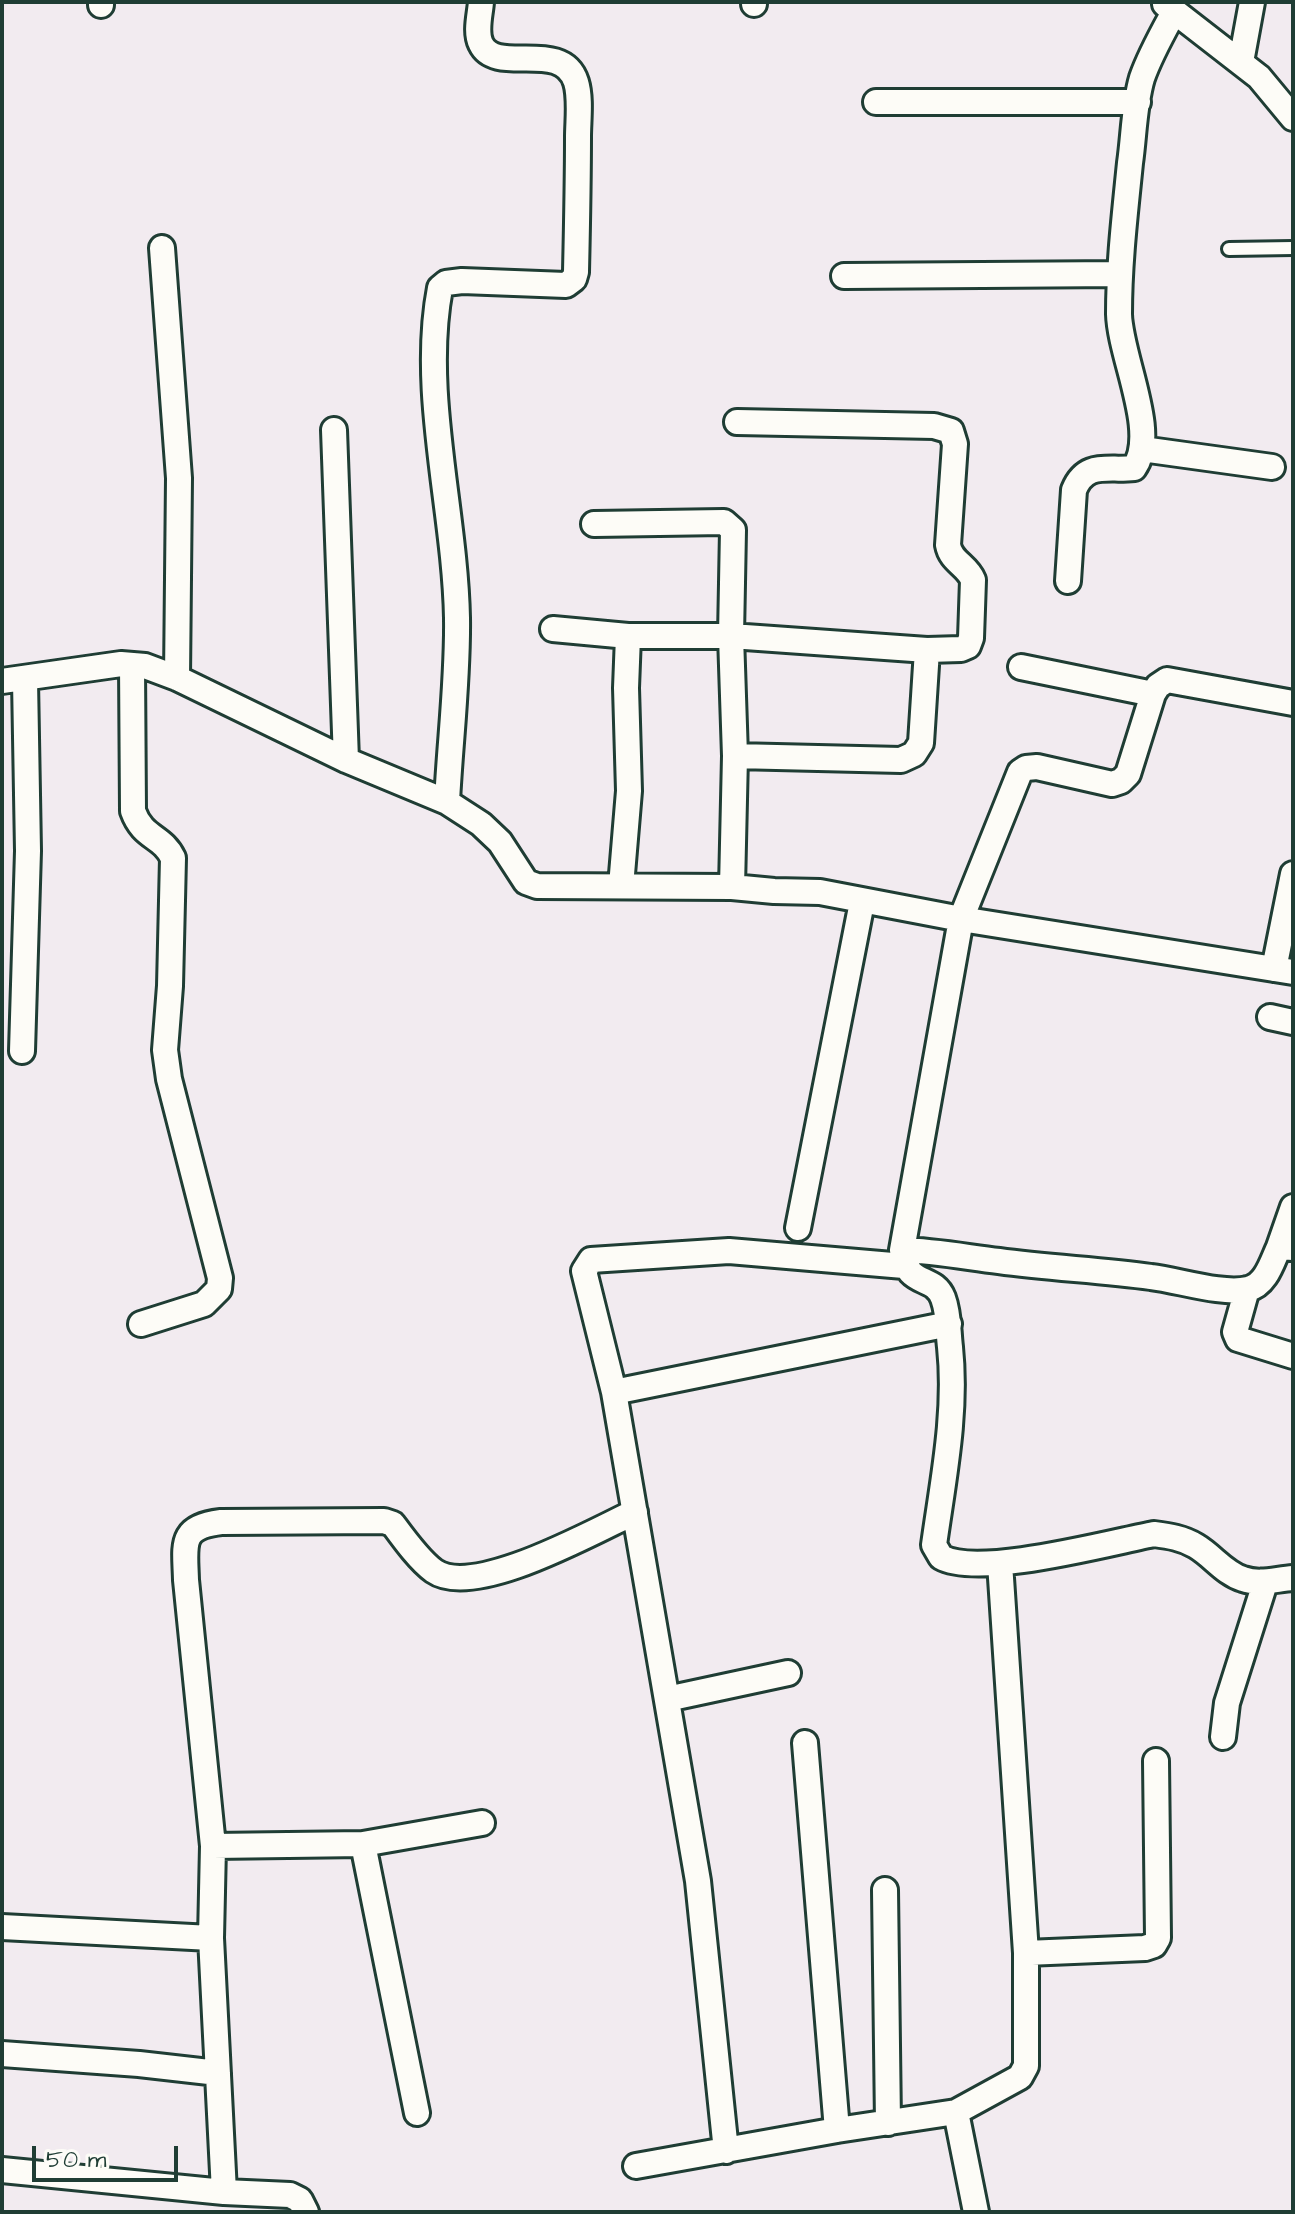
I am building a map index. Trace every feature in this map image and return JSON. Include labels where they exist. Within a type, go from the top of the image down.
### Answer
[{"type":"street","points":[[447,802],[457,618],[435,375],[440,288],[446,283],[462,281],[566,285],[574,279],[576,272],[576,82],[567,68],[557,61],[513,58],[487,52],[478,34],[481,2]]},
{"type":"street","points":[[1241,62],[1252,2]]},
{"type":"street","points":[[1068,581],[1074,490],[1079,477],[1087,470],[1134,468],[1141,459],[1137,398],[1125,357],[1119,318],[1122,235],[1142,79],[1168,7],[1259,77],[1293,118]]},
{"type":"street","points":[[876,102],[1138,102]]},
{"type":"street","points":[[162,248],[179,478],[177,678]]},
{"type":"street","points":[[844,276],[1120,274]]},
{"type":"street","points":[[553,629],[628,636],[731,636],[927,650],[968,646],[973,580],[970,573],[954,559],[948,545],[955,444],[951,431],[934,426],[737,422]]},
{"type":"street","points":[[334,430],[346,760]]},
{"type":"street","points":[[1142,449],[1272,467]]},
{"type":"street","points":[[594,524],[724,522],[733,530],[731,636],[735,756],[732,887]]},
{"type":"street","points":[[621,886],[629,791],[628,636]]},
{"type":"street","points":[[735,756],[901,760],[914,754],[921,743],[927,650]]},
{"type":"street","points":[[22,1051],[28,851],[14,680],[121,664],[145,666],[177,678],[346,760],[447,802],[481,824],[500,842],[526,882],[537,886],[732,887],[820,892],[961,919],[1284,971],[1293,874]]},
{"type":"street","points":[[132,665],[133,811],[139,827],[168,846],[173,858],[165,1050],[169,1079],[220,1278],[219,1289],[204,1304],[141,1324]]},
{"type":"street","points":[[1021,667],[1153,694]]},
{"type":"street","points":[[1293,703],[1167,680],[1153,694],[1128,774],[1121,781],[1112,784],[1037,767],[1020,772],[961,919],[903,1258],[912,1275],[938,1289],[949,1324],[953,1371],[948,1442],[934,1545],[936,1552],[948,1561],[1000,1563],[1154,1534],[1179,1538],[1198,1547],[1243,1580],[1265,1583],[1293,1578]]},
{"type":"street","points":[[798,1228],[862,902]]},
{"type":"street","points":[[726,2151],[698,1881],[614,1392],[584,1271],[591,1260],[729,1251],[903,1258],[939,1251],[998,1261],[1151,1277],[1210,1288],[1247,1289],[1259,1284],[1286,1247],[1293,1207]]},
{"type":"street","points":[[1247,1289],[1235,1332],[1238,1339],[1293,1356]]},
{"type":"street","points":[[614,1392],[949,1324]]},
{"type":"street","points":[[224,2192],[211,1938],[213,1846],[186,1580],[186,1538],[192,1529],[202,1524],[221,1522],[384,1521],[393,1524],[434,1571],[460,1577],[480,1577],[517,1567],[635,1512]]},
{"type":"street","points":[[636,2166],[956,2112],[1020,2077],[1026,2066],[1026,1953],[1000,1563]]},
{"type":"street","points":[[1223,1737],[1227,1703],[1265,1583]]},
{"type":"street","points":[[667,1699],[788,1673]]},
{"type":"street","points":[[805,1743],[837,2130]]},
{"type":"street","points":[[1026,1953],[1145,1948],[1154,1945],[1158,1938],[1159,1911],[1156,1761]]},
{"type":"street","points":[[213,1846],[363,1844],[482,1823]]},
{"type":"street","points":[[363,1844],[417,2113]]},
{"type":"street","points":[[885,1890],[888,2123]]},
{"type":"street","points":[[2,1927],[211,1938]]},
{"type":"street","points":[[2,2054],[218,2073]]},
{"type":"street","points":[[956,2112],[976,2212]]},
{"type":"street","points":[[2,2170],[224,2192],[290,2195],[300,2200],[306,2212]]},
{"type":"lane","points":[[1229,249],[1293,248]]}]
